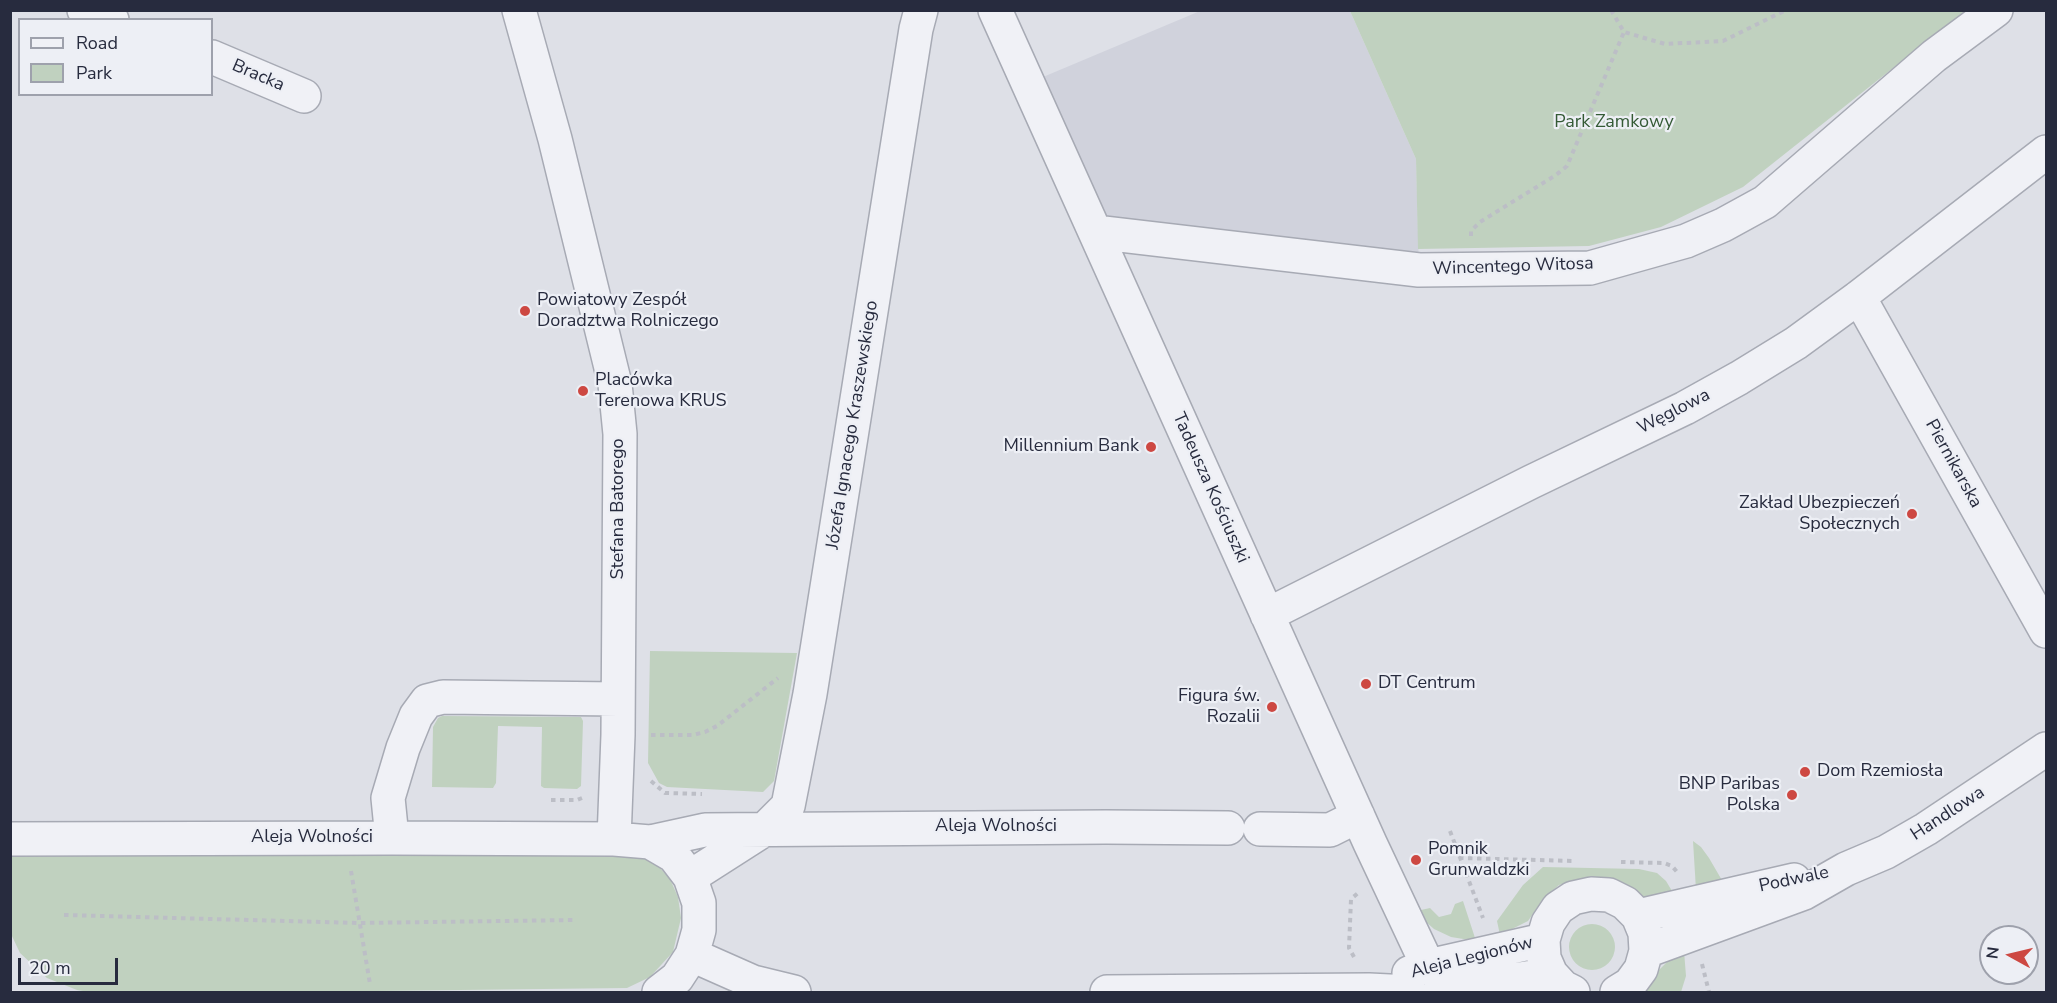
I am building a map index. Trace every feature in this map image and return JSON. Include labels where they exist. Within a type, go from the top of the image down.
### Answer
[{"type":"street","points":[[84,10],[106,18]]},
{"type":"street","name":"Stefana Batorego","points":[[519,10],[555,139],[615,384],[620,434],[615,839]]},
{"type":"street","name":"Tadeusza Kościuszki","points":[[995,10],[1358,816],[1434,979]]},
{"type":"street","name":"Wincentego Witosa","points":[[1095,232],[1419,270],[1590,268],[1686,241],[1723,225],[1765,202],[1935,56],[1996,10]]},
{"type":"street","name":"Józefa Ignacego Kraszewskiego","points":[[765,829],[788,806],[810,694],[915,12]]},
{"type":"street","name":"Bracka","points":[[213,57],[304,96]]},
{"type":"street","name":"Węglowa","points":[[1268,615],[1531,482],[1685,408],[1796,342],[1859,297],[2046,152]]},
{"type":"street","name":"Piernikarska","points":[[1859,297],[2046,631]]},
{"type":"street","points":[[392,838],[388,798],[416,716],[427,701],[443,697],[618,699]]},
{"type":"street","name":"Handlowa","points":[[1846,869],[1886,852],[1926,829],[2046,749]]},
{"type":"street","name":"Aleja Wolności","points":[[10,839],[615,839],[650,842],[705,830],[1082,827],[1330,830],[1358,816]]},
{"type":"street","points":[[690,878],[765,829]]},
{"type":"street","points":[[650,842],[674,856],[690,878],[699,903],[699,930],[692,955],[677,978],[659,993]]},
{"type":"street","name":"Podwale","points":[[1638,916],[1846,869]]},
{"type":"street","name":"Podwale","points":[[1646,951],[1804,893],[1846,869]]},
{"type":"street","points":[[1563,987],[1544,958],[1543,940],[1548,922],[1558,908],[1573,898],[1591,894],[1609,895],[1625,903],[1638,916],[1645,933],[1646,951],[1641,969],[1630,984],[1620,991]]},
{"type":"street","name":"Aleja Legionów","points":[[1369,990],[1434,979],[1543,940]]},
{"type":"street","points":[[692,955],[753,982],[794,993]]},
{"type":"street","name":"Aleja Legionów","points":[[1434,979],[1563,987]]},
{"type":"street","name":"Aleja Legionów","points":[[1107,993],[1369,990],[1410,993]]},
{"type":"path","points":[[1611,10],[1624,32],[1665,44],[1723,41],[1786,10]]},
{"type":"path","points":[[1472,269],[1471,231],[1474,226],[1567,166],[1624,32]]},
{"type":"path","points":[[644,735],[693,735],[705,732],[717,726],[783,674]]},
{"type":"path","points":[[647,772],[651,781],[665,792],[709,795]]},
{"type":"path","points":[[551,800],[578,800],[582,798],[584,792]]},
{"type":"path","points":[[1450,831],[1483,918]]},
{"type":"path","points":[[350,860],[370,984]]},
{"type":"path","points":[[1356,960],[1350,948],[1351,899],[1365,886]]},
{"type":"path","points":[[64,915],[360,923],[575,920]]},
{"type":"path","points":[[1700,956],[1709,993]]},
{"type":"shaded area","points":[[1200,11],[1350,11],[1416,159],[1419,270],[1104,222],[1043,77]]},
{"type":"green space","name":"Park Zamkowy","points":[[1350,11],[1965,11],[1743,187],[1661,227],[1589,246],[1418,249],[1416,159]]},
{"type":"green space","points":[[650,651],[797,653],[774,781],[763,792],[667,787],[659,783],[648,763]]},
{"type":"green space","points":[[442,716],[581,717],[583,721],[581,786],[577,789],[541,786],[542,727],[498,726],[496,783],[493,788],[432,787],[433,727],[438,718]]},
{"type":"green space","points":[[1693,841],[1701,847],[1723,882],[1696,890]]},
{"type":"green space","points":[[11,850],[627,850],[650,857],[670,879],[678,897],[681,918],[673,952],[650,977],[627,988],[89,992],[77,990],[47,978],[20,953],[11,934]]},
{"type":"green space","points":[[1393,851],[1421,910],[1430,908],[1439,917],[1451,914],[1455,904],[1463,901],[1476,941],[1451,937],[1434,929],[1416,913],[1392,864]]},
{"type":"green space","points":[[1543,867],[1639,869],[1657,873],[1666,881],[1675,896],[1644,897],[1577,880],[1559,885],[1543,899],[1528,921],[1500,935],[1497,921],[1523,885]]},
{"type":"green space","points":[[1592,924],[1608,931],[1615,947],[1608,963],[1592,970],[1576,963],[1569,947],[1576,931]]},
{"type":"green space","points":[[1684,951],[1686,976],[1681,992],[1643,992],[1653,976],[1670,959]]},
{"type":"place","name":"Powiatowy Zespół Doradztwa Rolniczego","points":[[525,311]]},
{"type":"place","name":"Placówka Terenowa KRUS","points":[[583,391]]},
{"type":"place","name":"Millennium Bank","points":[[1151,447]]},
{"type":"place","name":"Zakład Ubezpieczeń Społecznych","points":[[1912,514]]},
{"type":"place","name":"DT Centrum","points":[[1366,684]]},
{"type":"place","name":"Figura św. Rozalii","points":[[1272,707]]},
{"type":"place","name":"Dom Rzemiosła","points":[[1805,772]]},
{"type":"place","name":"BNP Paribas Polska","points":[[1792,795]]},
{"type":"place","name":"Pomnik Grunwaldzki","points":[[1416,860]]}]
